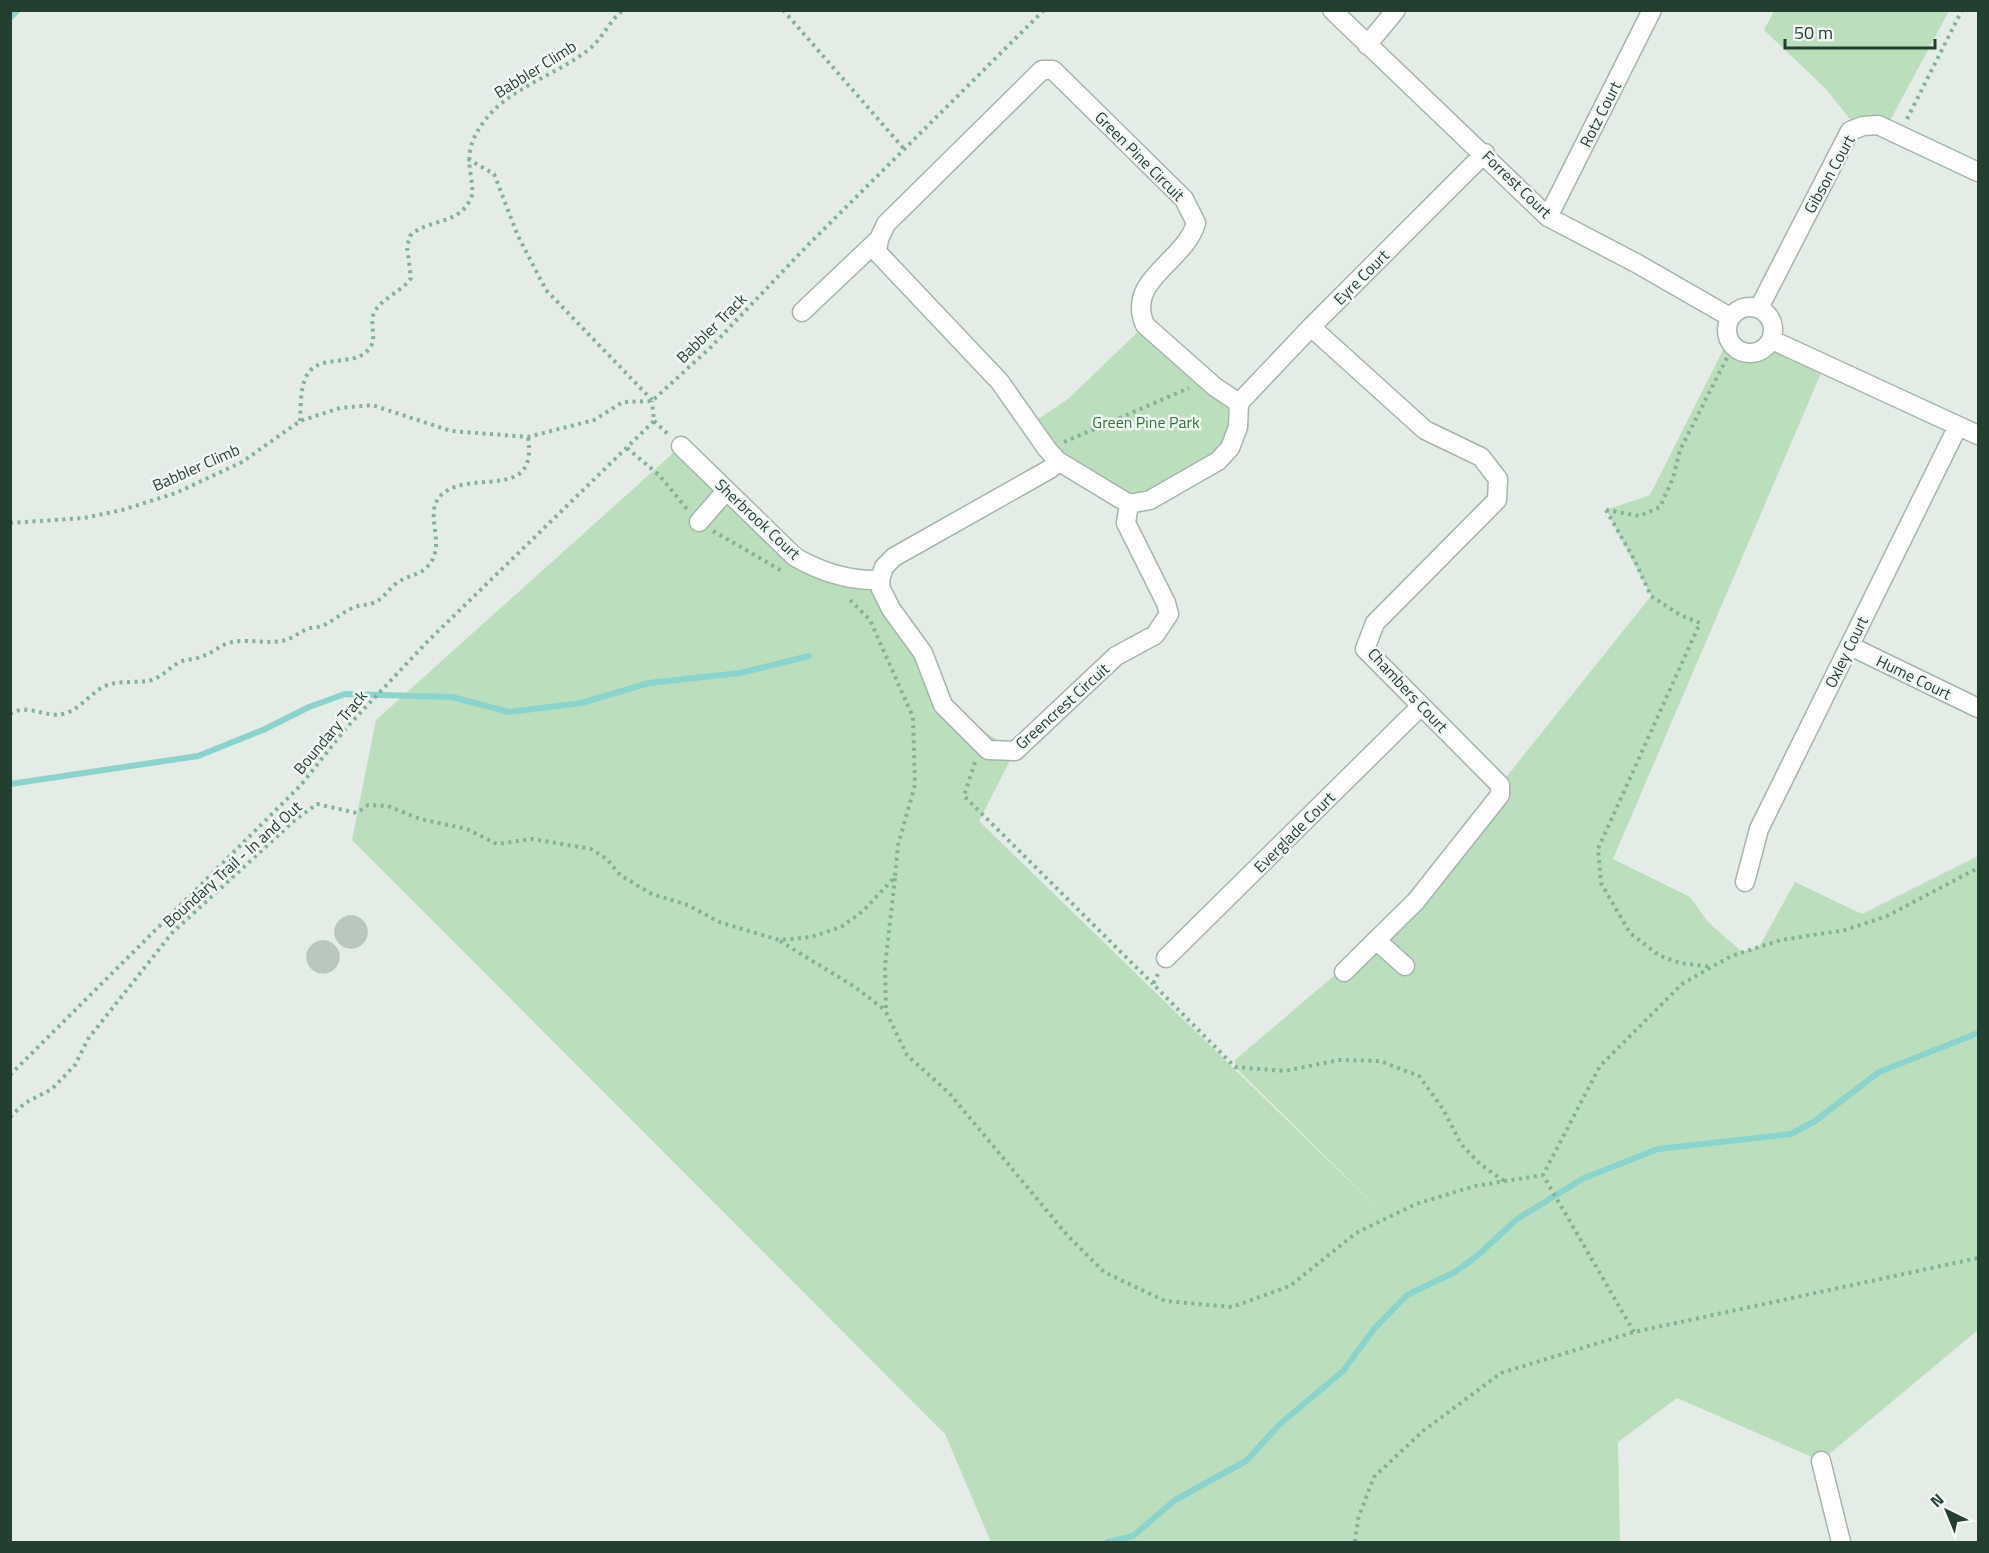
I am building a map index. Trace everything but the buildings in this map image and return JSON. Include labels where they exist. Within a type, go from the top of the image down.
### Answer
[{"type":"street","name":"Forrest Court","points":[[1332,10],[1485,153],[1548,217],[1636,263],[1730,317]]},
{"type":"street","points":[[1367,45],[1396,10]]},
{"type":"street","name":"Rotz Court","points":[[1548,217],[1652,10]]},
{"type":"street","name":"Green Pine Circuit","points":[[802,312],[879,239],[886,224],[1032,77],[1042,70],[1053,70],[1184,199],[1192,211],[1196,223],[1192,236],[1145,288],[1140,313],[1145,326],[1207,380],[1239,403]]},
{"type":"street","name":"Gibson Court","points":[[1759,308],[1850,131],[1863,126],[1878,125],[1978,172]]},
{"type":"street","name":"Eyre Court","points":[[1239,403],[1311,327],[1485,153]]},
{"type":"street","points":[[879,239],[877,252],[1000,382],[1053,455],[1130,504],[1150,500],[1218,461],[1230,448],[1238,428],[1239,403]]},
{"type":"street","points":[[1742,308],[1759,308],[1772,322],[1772,340],[1766,347],[1750,354],[1733,346],[1727,329],[1730,317],[1742,308]]},
{"type":"street","name":"Chambers Court","points":[[1311,327],[1425,430],[1481,457],[1498,479],[1497,500],[1375,623],[1365,648],[1500,785],[1500,795],[1437,877],[1344,972]]},
{"type":"street","points":[[1772,340],[1978,435]]},
{"type":"street","name":"Oxley Court","points":[[1745,882],[1759,829],[1958,426]]},
{"type":"street","name":"Sherbrook Court","points":[[681,446],[795,557],[816,569],[838,575],[864,580],[880,580]]},
{"type":"street","points":[[880,580],[884,567],[894,557],[1050,469],[1053,455]]},
{"type":"street","points":[[699,522],[726,490]]},
{"type":"street","name":"Greencrest Circuit","points":[[880,580],[881,590],[891,609],[923,653],[943,705],[988,750],[1015,751],[1116,656],[1155,635],[1169,614],[1166,603],[1126,523],[1130,504]]},
{"type":"street","name":"Hume Court","points":[[1850,646],[1978,708]]},
{"type":"street","name":"Everglade Court","points":[[1166,958],[1421,706]]},
{"type":"street","points":[[1376,940],[1405,966]]},
{"type":"street","points":[[1821,1461],[1841,1542]]},
{"type":"path","name":"Babbler Climb","points":[[468,159],[470,146],[490,112],[508,98],[588,50],[623,10]]},
{"type":"path","points":[[783,10],[905,150]]},
{"type":"path","name":"Babbler Track","points":[[652,401],[711,347],[806,247],[1044,10]]},
{"type":"path","points":[[1900,134],[1962,10]]},
{"type":"path","points":[[468,159],[494,174],[518,236],[546,290],[652,401]]},
{"type":"path","points":[[468,159],[473,188],[471,199],[454,217],[444,222],[427,223],[410,236],[407,247],[411,278],[375,311],[371,322],[374,335],[370,348],[356,359],[324,362],[313,368],[306,377],[300,421],[340,408],[372,405],[451,431],[528,437],[594,420],[623,402],[652,401]]},
{"type":"path","points":[[1712,967],[1680,963],[1660,956],[1630,933],[1601,883],[1598,849],[1700,623],[1680,615],[1651,596],[1634,559],[1606,510],[1640,516],[1660,507],[1673,478],[1680,450],[1733,346]]},
{"type":"path","points":[[1053,455],[1207,380]]},
{"type":"path","name":"Boundary Track","points":[[10,1074],[301,785],[366,707],[427,642],[654,421],[652,401]]},
{"type":"path","name":"Babbler Climb","points":[[10,523],[84,519],[176,493],[242,462],[300,421]]},
{"type":"path","points":[[10,714],[18,709],[28,708],[53,716],[66,713],[105,686],[119,681],[155,679],[179,662],[198,658],[230,643],[245,640],[280,642],[293,638],[307,629],[321,626],[358,606],[372,604],[388,594],[395,584],[427,567],[434,558],[437,532],[433,518],[434,506],[440,496],[447,490],[464,484],[501,482],[518,475],[524,468],[531,451],[528,437]]},
{"type":"path","points":[[627,448],[659,475],[675,497],[699,522],[785,573]]},
{"type":"path","points":[[840,594],[849,598],[870,620],[913,717],[915,785],[898,845],[885,966],[886,1012]]},
{"type":"path","points":[[981,743],[964,796],[1235,1067],[1286,1071],[1339,1060],[1380,1060],[1419,1076],[1443,1109],[1461,1144],[1480,1164],[1504,1182]]},
{"type":"path","name":"Boundary Trail - In and Out","points":[[10,1117],[25,1103],[52,1089],[75,1065],[88,1039],[172,933],[295,820],[317,804],[357,813],[368,805],[388,806],[420,819],[467,830],[497,844],[532,839],[591,849],[607,859],[620,875],[652,894],[688,905],[719,922],[779,940],[811,937],[841,927],[862,911],[895,877]]},
{"type":"path","points":[[1543,1175],[1600,1066],[1682,984],[1731,956],[1781,940],[1845,930],[1887,916],[1978,868]]},
{"type":"path","points":[[779,940],[855,987],[886,1012],[908,1055],[950,1094],[1067,1235],[1104,1272],[1165,1301],[1232,1307],[1290,1286],[1356,1233],[1416,1204],[1475,1186],[1543,1175]]},
{"type":"path","points":[[1153,984],[1166,958]]},
{"type":"path","points":[[1543,1175],[1634,1332]]},
{"type":"path","points":[[1354,1542],[1358,1519],[1374,1477],[1432,1424],[1501,1373],[1634,1332],[1978,1258]]},
{"type":"green space","points":[[1774,11],[1949,11],[1886,128],[1857,128],[1826,89],[1764,30]]},
{"type":"green space","name":"Green Pine Park","points":[[1145,325],[1239,403],[1230,448],[1129,504],[1083,477],[1031,424],[1068,399]]},
{"type":"green space","points":[[1729,338],[1741,351],[1766,347],[1825,364],[1613,859],[1690,897],[1708,922],[1742,952],[1759,947],[1795,882],[1862,914],[1978,856],[1978,1330],[1821,1461],[1677,1398],[1618,1442],[1620,1542],[991,1542],[945,1434],[352,840],[376,720],[681,446],[795,557],[881,589],[943,705],[1015,751],[979,821],[1396,1226],[1235,1067],[1235,1060],[1376,940],[1651,596],[1606,510],[1650,495]]},
{"type":"waterway","points":[[10,18],[18,10]]},
{"type":"waterway","points":[[10,784],[198,756],[263,730],[309,707],[345,694],[452,697],[509,712],[581,703],[649,683],[740,673],[809,656]]},
{"type":"waterway","points":[[1108,1542],[1133,1536],[1175,1500],[1246,1461],[1280,1424],[1343,1371],[1374,1329],[1407,1295],[1455,1272],[1477,1256],[1517,1219],[1584,1178],[1658,1149],[1791,1134],[1815,1121],[1879,1072],[1978,1033]]}]
